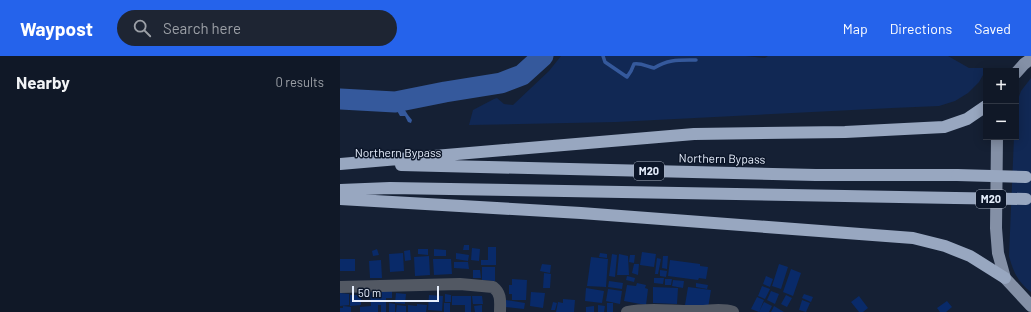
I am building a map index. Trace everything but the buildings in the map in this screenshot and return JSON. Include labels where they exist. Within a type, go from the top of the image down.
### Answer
[{"type":"highway","points":[[340,164],[694,134],[845,132],[944,127],[967,119],[983,108]]},
{"type":"highway","name":"Northern Bypass","points":[[340,167],[390,165],[816,175],[957,175],[1029,177]]},
{"type":"highway","name":"M20","points":[[340,190],[390,188],[1028,199]]},
{"type":"highway","points":[[340,199],[582,213],[913,238],[945,246],[970,256],[1005,278]]},
{"type":"main road","points":[[997,140],[996,228],[998,253],[1005,278],[1031,306]]},
{"type":"street","points":[[340,287],[460,284],[493,287],[498,290],[500,296],[500,312]]},
{"type":"street","points":[[627,312],[662,310],[722,310],[733,312]]},
{"type":"shaded area","points":[[561,56],[746,56],[765,58],[768,56],[948,56],[969,68],[983,68],[983,75],[979,82],[968,93],[955,101],[939,106],[616,122],[469,125],[473,110],[497,98],[504,104],[513,105],[549,71]]},
{"type":"shaded area","points":[[529,68],[523,78],[511,80],[515,74]]},
{"type":"shaded area","points":[[1031,78],[1031,292],[1023,285],[1017,276],[1012,267],[1009,256],[1014,140],[1019,140],[1019,97],[1021,91]]},
{"type":"shaded area","points":[[448,84],[457,84],[472,88],[461,95],[431,95],[424,105],[410,99],[416,95],[431,94]]},
{"type":"shaded area","points":[[388,94],[405,100],[403,107],[412,120],[411,123],[408,122],[405,116],[400,116],[396,109],[377,106],[373,101]]},
{"type":"waterway","points":[[340,99],[395,102],[501,83],[522,75],[543,56]]},
{"type":"waterway","points":[[603,56],[605,62],[627,77],[634,64],[641,64],[654,68],[664,63],[679,60],[696,60]]}]
